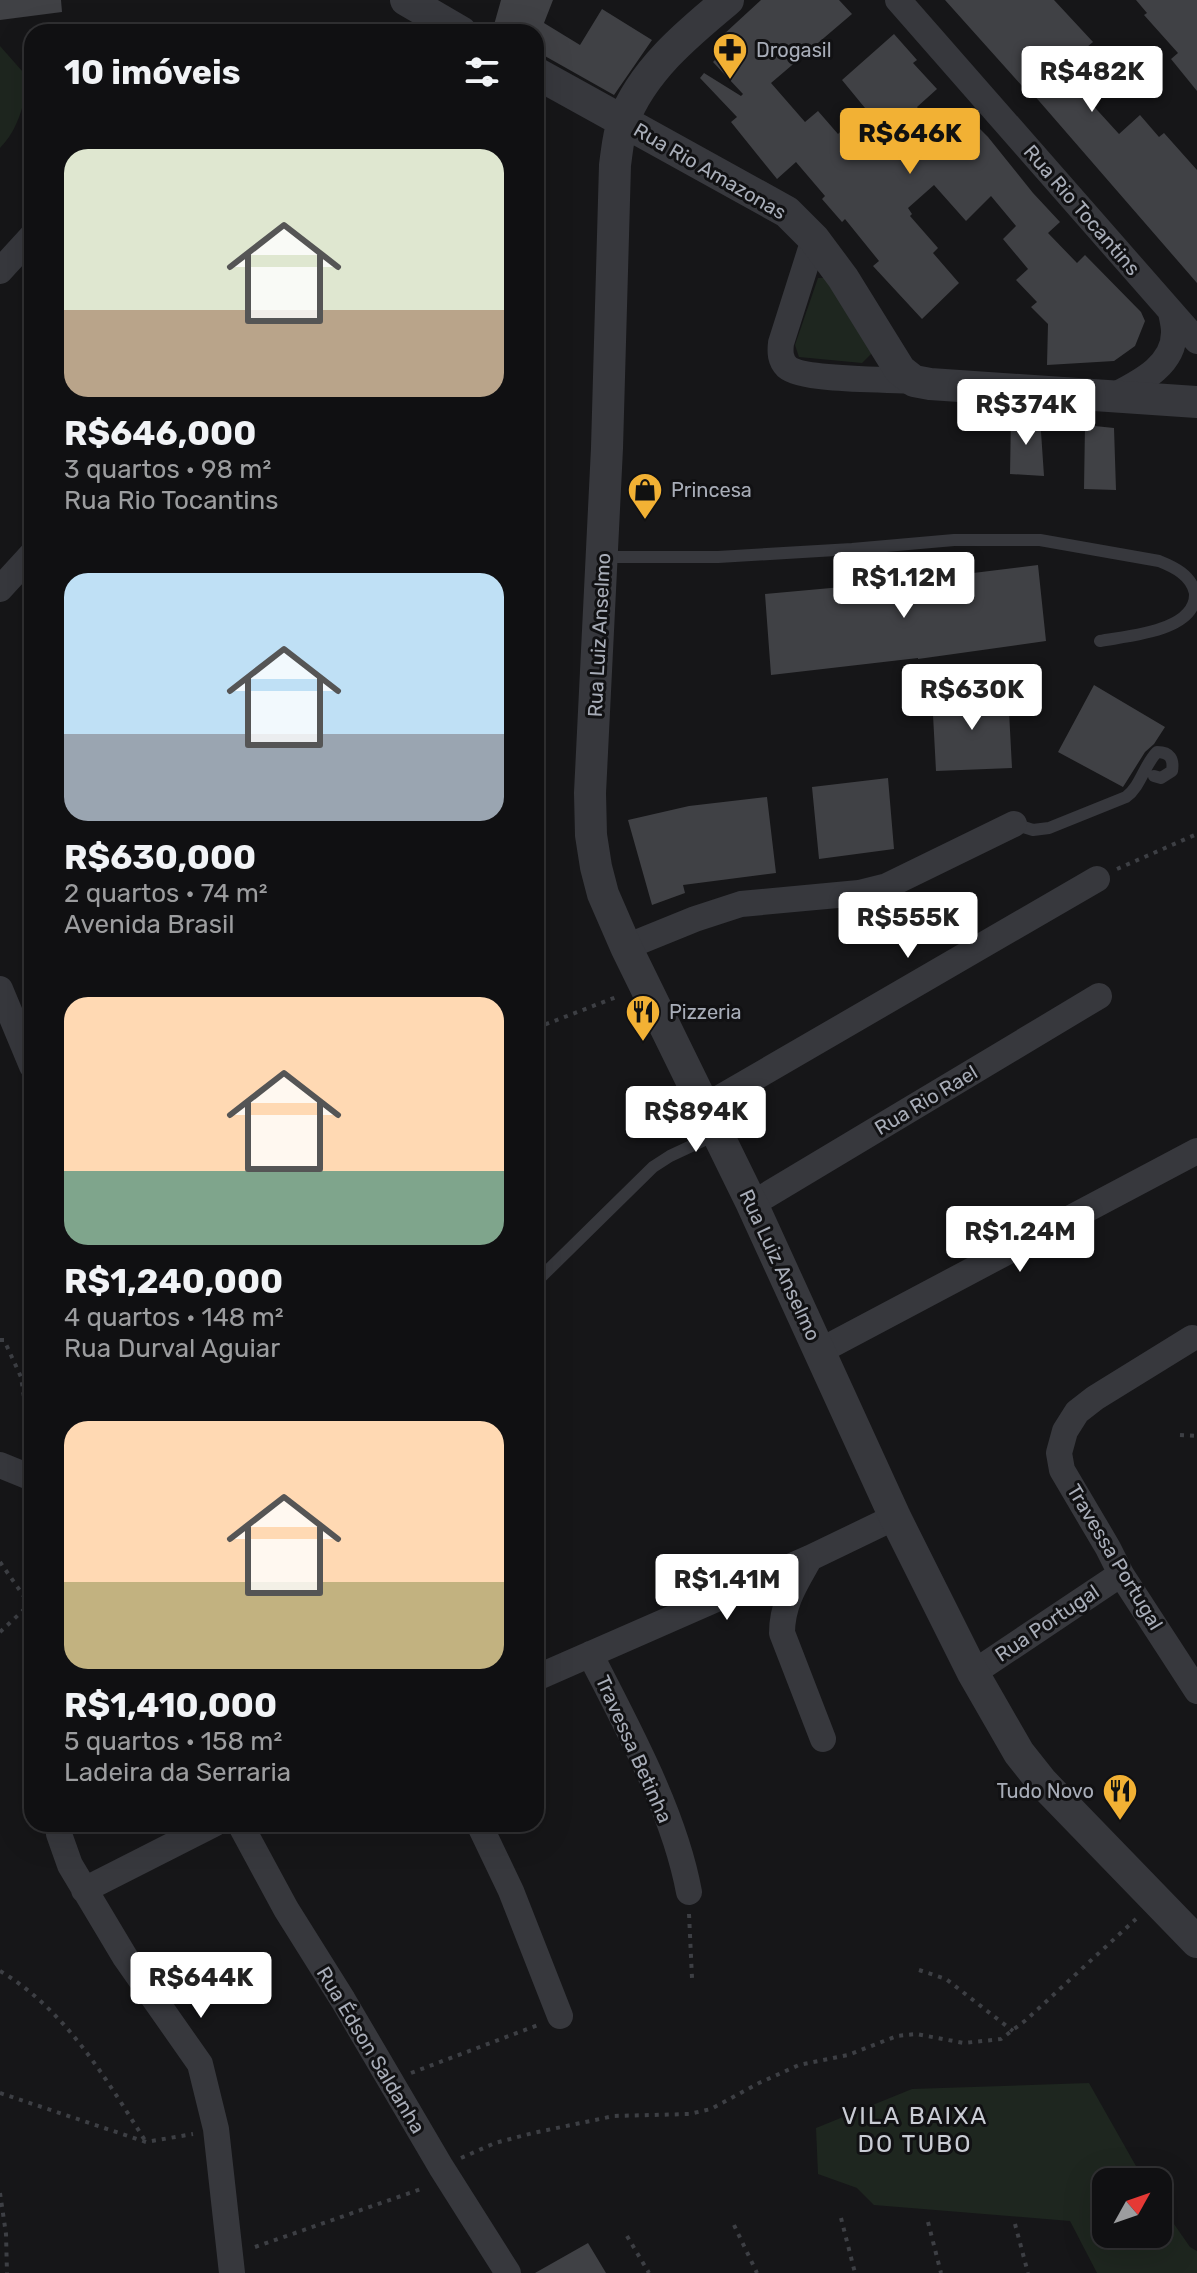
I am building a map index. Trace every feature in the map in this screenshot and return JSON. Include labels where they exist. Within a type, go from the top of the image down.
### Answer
[{"type":"street","points":[[406,0],[446,21]]},
{"type":"street","name":"Rua Luiz Anselmo","points":[[728,0],[651,72],[623,121],[615,165],[603,557],[590,793],[596,867],[603,894],[626,947],[752,1204],[895,1517],[973,1673],[1019,1753],[1042,1782],[1197,1942]]},
{"type":"street","name":"Rua Rio Tocantins","points":[[898,0],[1197,341]]},
{"type":"street","name":"Rua Rio Amazonas","points":[[544,77],[787,212],[814,239],[843,278],[900,370],[914,381]]},
{"type":"street","points":[[814,239],[781,343],[782,362],[795,372],[1197,402]]},
{"type":"street","points":[[0,271],[24,245]]},
{"type":"street","points":[[1115,395],[1152,374],[1163,361],[1174,333],[1171,312]]},
{"type":"street","points":[[0,589],[24,563]]},
{"type":"street","points":[[626,947],[741,904],[859,893],[887,886],[1014,824]]},
{"type":"street","points":[[711,1121],[1097,879]]},
{"type":"street","points":[[0,989],[24,1047]]},
{"type":"street","name":"Rua Rio Rael","points":[[752,1204],[1099,996]]},
{"type":"street","points":[[820,1351],[1197,1151]]},
{"type":"street","name":"Travessa Portugal","points":[[1192,1338],[1077,1412],[1065,1431],[1059,1453],[1062,1470],[1121,1574],[1197,1691]]},
{"type":"street","points":[[0,1465],[24,1475]]},
{"type":"street","points":[[544,1674],[810,1558],[895,1517]]},
{"type":"street","points":[[810,1558],[786,1601],[782,1633],[823,1739]]},
{"type":"street","name":"Rua Portugal","points":[[973,1673],[1121,1574]]},
{"type":"street","name":"Travessa Betinha","points":[[590,1654],[648,1769],[685,1869],[689,1892]]},
{"type":"street","points":[[84,1890],[198,1832]]},
{"type":"street","name":"Rua Édson Saldanha","points":[[244,1832],[286,1909],[508,2273]]},
{"type":"street","points":[[483,1832],[511,1891],[560,2016]]},
{"type":"street","points":[[59,1834],[70,1865],[125,1957],[200,2064],[216,2129],[231,2264]]},
{"type":"lane","points":[[603,557],[718,557],[954,540],[1040,540],[1159,561],[1187,577],[1194,587],[1194,610],[1172,627],[1100,641]]},
{"type":"lane","points":[[1014,824],[1033,830],[1049,828],[1126,797],[1133,792],[1152,757],[1157,752],[1164,752],[1170,756],[1172,771],[1161,778],[1154,776]]},
{"type":"lane","points":[[544,1274],[653,1167],[711,1121]]},
{"type":"path","points":[[1097,879],[1197,834]]},
{"type":"path","points":[[544,1025],[645,986]]},
{"type":"path","points":[[0,1340],[4,1340],[21,1377],[24,1397]]},
{"type":"path","points":[[1180,1435],[1197,1436]]},
{"type":"path","points":[[0,1562],[24,1596]]},
{"type":"path","points":[[0,1632],[24,1612]]},
{"type":"path","points":[[689,1892],[692,1978]]},
{"type":"path","points":[[231,2264],[445,2173],[495,2143],[614,2116],[689,2114],[711,2109],[799,2065],[848,2055],[897,2036],[916,2034],[964,2043],[1001,2039],[1146,1910]]},
{"type":"path","points":[[919,1970],[946,1979],[1013,2031]]},
{"type":"path","points":[[0,1971],[13,1978],[72,2033],[146,2142]]},
{"type":"path","points":[[391,2081],[560,2016]]},
{"type":"path","points":[[0,2093],[146,2142],[216,2129]]},
{"type":"path","points":[[0,2193],[6,2234],[2,2256],[7,2273]]},
{"type":"path","points":[[841,2218],[855,2273]]},
{"type":"path","points":[[928,2222],[941,2273]]},
{"type":"path","points":[[1015,2224],[1028,2273]]},
{"type":"path","points":[[734,2225],[757,2273]]},
{"type":"path","points":[[627,2236],[649,2273]]},
{"type":"shaded area","points":[[0,46],[24,73],[24,100],[16,124],[0,148]]},
{"type":"shaded area","points":[[818,278],[828,278],[872,353],[862,363],[799,357],[795,345]]},
{"type":"shaded area","points":[[1089,2083],[1137,2168],[1092,2168],[1092,2248],[1172,2248],[1172,2221],[1190,2247],[1197,2251],[1197,2273],[1097,2273],[1070,2221],[874,2205],[857,2188],[818,2174],[816,2128],[912,2089]]},
{"type":"building","points":[[0,0],[61,0],[62,12],[0,20]]},
{"type":"building","points":[[501,0],[553,0],[544,23],[580,45],[602,9],[652,40],[614,95],[544,56],[544,24],[494,24]]},
{"type":"building","points":[[761,0],[839,0],[852,14],[771,83],[805,122],[818,111],[838,134],[865,108],[842,80],[894,34],[917,60],[913,63],[937,89],[917,107],[943,140],[968,117],[988,137],[1060,222],[1048,233],[1077,263],[1085,255],[1141,312],[1145,321],[1135,346],[1114,361],[1047,365],[1048,324],[1031,307],[1037,302],[1016,280],[1028,269],[1003,239],[1016,226],[991,196],[966,221],[934,185],[908,208],[912,214],[910,216],[938,248],[933,253],[959,283],[922,319],[873,266],[879,261],[845,219],[842,222],[822,199],[825,196],[796,162],[777,179],[731,122],[737,117],[700,78],[704,73],[741,96],[743,94],[713,62],[731,44],[723,35]]},
{"type":"building","points":[[945,0],[1054,0],[1093,42],[1087,47],[1114,76],[1088,100],[1119,134],[1140,115],[1159,137],[1164,133],[1197,170],[1197,283],[1033,94],[1031,96]]},
{"type":"building","points":[[1136,0],[1197,0],[1197,91],[1171,59],[1178,53],[1144,15],[1147,13]]},
{"type":"building","points":[[1011,417],[1040,417],[1044,476],[1010,474]]},
{"type":"building","points":[[1085,425],[1114,428],[1116,490],[1084,489]]},
{"type":"building","points":[[1038,565],[1046,641],[771,675],[765,594]]},
{"type":"building","points":[[1094,685],[1165,727],[1123,787],[1058,752]]},
{"type":"building","points":[[1008,692],[1012,768],[936,771],[932,696]]},
{"type":"building","points":[[888,778],[894,849],[819,859],[812,787]]},
{"type":"building","points":[[767,797],[776,873],[683,885],[685,893],[652,905],[628,820],[689,806]]},
{"type":"building","points":[[588,2243],[606,2273],[535,2273]]},
{"type":"place","name":"Drogasil","points":[[730,81]]},
{"type":"place","name":"Princesa","points":[[645,521]]},
{"type":"place","name":"Pizzeria","points":[[643,1043]]},
{"type":"place","name":"Tudo Novo","points":[[1120,1822]]},
{"type":"district","name":"VILA BAIXA DO TUBO","points":[[915,2130]]}]
